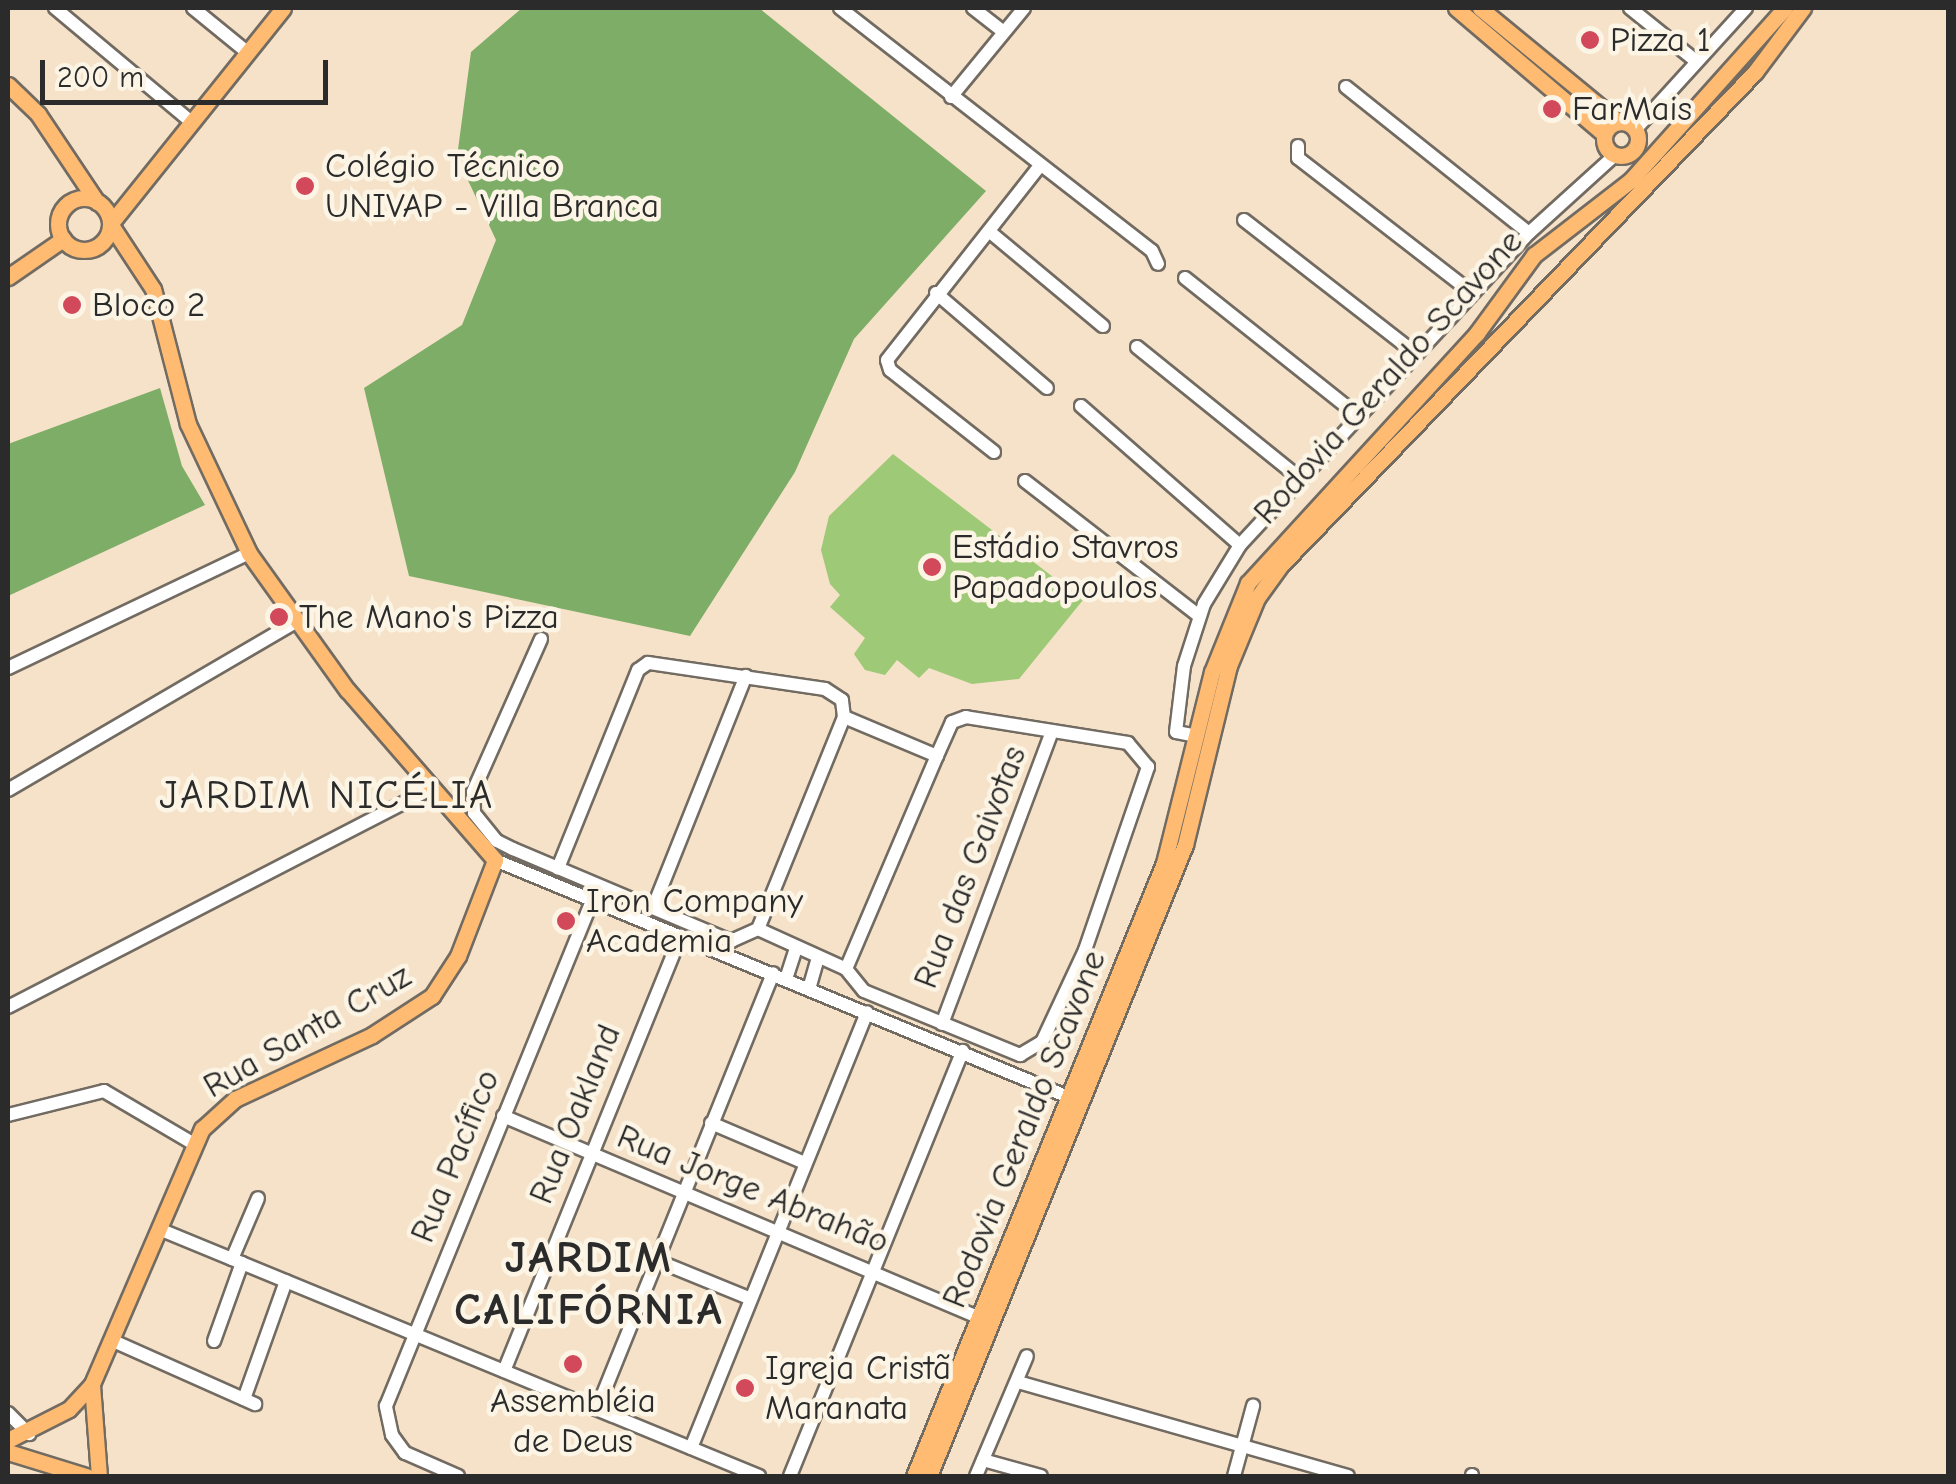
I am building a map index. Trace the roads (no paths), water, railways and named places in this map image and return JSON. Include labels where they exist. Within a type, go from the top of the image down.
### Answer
[{"type":"main road","points":[[103,243],[110,224],[143,179],[283,8]]},
{"type":"main road","points":[[1456,8],[1610,148],[1624,186]]},
{"type":"main road","points":[[1480,8],[1630,127],[1666,140],[1670,157]]},
{"type":"main road","name":"Rodovia Geraldo Scavone","points":[[914,1476],[1164,862],[1212,672],[1248,582],[1477,333],[1534,255],[1577,218],[1624,186],[1785,8]]},
{"type":"main road","name":"Rodovia Geraldo Scavone","points":[[929,1476],[1185,845],[1229,666],[1250,611],[1280,566],[1755,72],[1803,8]]},
{"type":"main road","points":[[8,85],[69,160],[139,265],[160,310],[188,424],[249,553],[296,622],[430,789],[495,860]]},
{"type":"main road","points":[[1610,148],[1630,127]]},
{"type":"main road","points":[[1610,148],[1632,152],[1630,127]]},
{"type":"main road","points":[[69,160],[74,178],[59,221],[63,239],[82,250],[103,243],[139,265]]},
{"type":"main road","points":[[68,204],[100,204],[143,179]]},
{"type":"main road","points":[[1577,218],[1601,236]]},
{"type":"main road","points":[[8,277],[63,239]]},
{"type":"main road","points":[[1534,255],[1538,276],[1555,282]]},
{"type":"main road","name":"Rua Santa Cruz","points":[[92,1384],[194,1144],[221,1106],[372,1035],[441,988],[495,860]]},
{"type":"main road","points":[[8,1440],[29,1434],[69,1409],[92,1384]]},
{"type":"main road","points":[[92,1384],[99,1476]]},
{"type":"main road","points":[[69,1409],[93,1424]]},
{"type":"main road","points":[[29,1434],[30,1457]]},
{"type":"main road","points":[[8,1452],[86,1476]]},
{"type":"street","points":[[55,8],[190,121]]},
{"type":"street","points":[[193,8],[247,52]]},
{"type":"street","points":[[840,8],[1038,168],[1152,251],[1158,264]]},
{"type":"street","points":[[973,8],[1004,32]]},
{"type":"street","points":[[951,97],[1024,8]]},
{"type":"street","points":[[1630,8],[1696,61]]},
{"type":"street","points":[[1630,127],[1746,8]]},
{"type":"street","points":[[1346,87],[1529,233]]},
{"type":"street","points":[[1298,146],[1298,158],[1472,294]]},
{"type":"street","points":[[1197,736],[1176,732],[1175,722],[1199,616],[1240,545],[1298,477],[1529,233],[1594,170],[1610,148]]},
{"type":"street","points":[[994,452],[890,370],[890,352],[1038,168]]},
{"type":"street","points":[[1244,220],[1415,354]]},
{"type":"street","points":[[990,232],[1103,326]]},
{"type":"street","points":[[1185,278],[1357,415]]},
{"type":"street","points":[[936,293],[1047,388]]},
{"type":"street","points":[[1137,347],[1298,477]]},
{"type":"street","points":[[1081,406],[1240,545]]},
{"type":"street","points":[[1025,482],[1199,616]]},
{"type":"street","points":[[8,668],[249,553]]},
{"type":"street","points":[[8,790],[296,622]]},
{"type":"street","points":[[541,639],[473,792],[474,813],[497,841],[558,868],[731,942],[758,929],[844,717],[838,694],[655,662],[643,666],[558,868]]},
{"type":"street","points":[[653,908],[746,676]]},
{"type":"street","points":[[844,717],[937,756]]},
{"type":"street","points":[[758,929],[846,969],[864,992],[1031,1054],[1085,950],[1122,856],[1148,767],[1141,752],[1128,743],[962,717],[951,725],[846,969]]},
{"type":"street","name":"Rua das Gaivotas","points":[[942,1024],[1052,731]]},
{"type":"street","points":[[8,1007],[430,789]]},
{"type":"street","points":[[495,860],[1066,1096]]},
{"type":"street","name":"Rua Pacífico","points":[[458,1476],[405,1453],[392,1435],[386,1406],[592,901]]},
{"type":"street","name":"Rua Oakland","points":[[504,1371],[589,1154],[681,936]]},
{"type":"street","points":[[596,1409],[711,1123],[796,948]]},
{"type":"street","points":[[809,989],[818,957]]},
{"type":"street","points":[[691,1448],[867,1012]]},
{"type":"street","points":[[790,1476],[963,1051]]},
{"type":"street","points":[[8,1115],[104,1091],[194,1144]]},
{"type":"street","name":"Rua Jorge Abrahão","points":[[503,1116],[872,1269],[980,1318]]},
{"type":"street","points":[[711,1123],[806,1164]]},
{"type":"street","points":[[214,1341],[258,1198]]},
{"type":"street","points":[[160,1229],[416,1331],[759,1476]]},
{"type":"street","points":[[658,1261],[751,1299]]},
{"type":"street","points":[[111,1340],[250,1402],[286,1281]]},
{"type":"street","points":[[976,1476],[1027,1356]]},
{"type":"street","points":[[1018,1382],[1348,1476]]},
{"type":"street","points":[[1234,1476],[1253,1406]]},
{"type":"street","points":[[8,1412],[29,1434]]},
{"type":"street","points":[[982,1460],[1040,1476]]},
{"type":"place","name":"Pizza 1","points":[[1590,40]]},
{"type":"place","name":"FarMais","points":[[1552,109]]},
{"type":"place","name":"Colégio Técnico UNIVAP - Villa Branca","points":[[305,186]]},
{"type":"place","name":"Bloco 2","points":[[72,305]]},
{"type":"place","name":"Estádio Stavros Papadopoulos","points":[[932,567]]},
{"type":"place","name":"The Mano's Pizza","points":[[279,617]]},
{"type":"place","name":"Iron Company Academia","points":[[566,921]]},
{"type":"place","name":"Assembléia de Deus","points":[[573,1364]]},
{"type":"place","name":"Igreja Cristã Maranata","points":[[745,1388]]},
{"type":"district","name":"JARDIM NICÉLIA","points":[[327,795]]},
{"type":"district","name":"JARDIM CALIFÓRNIA","points":[[589,1284]]}]
